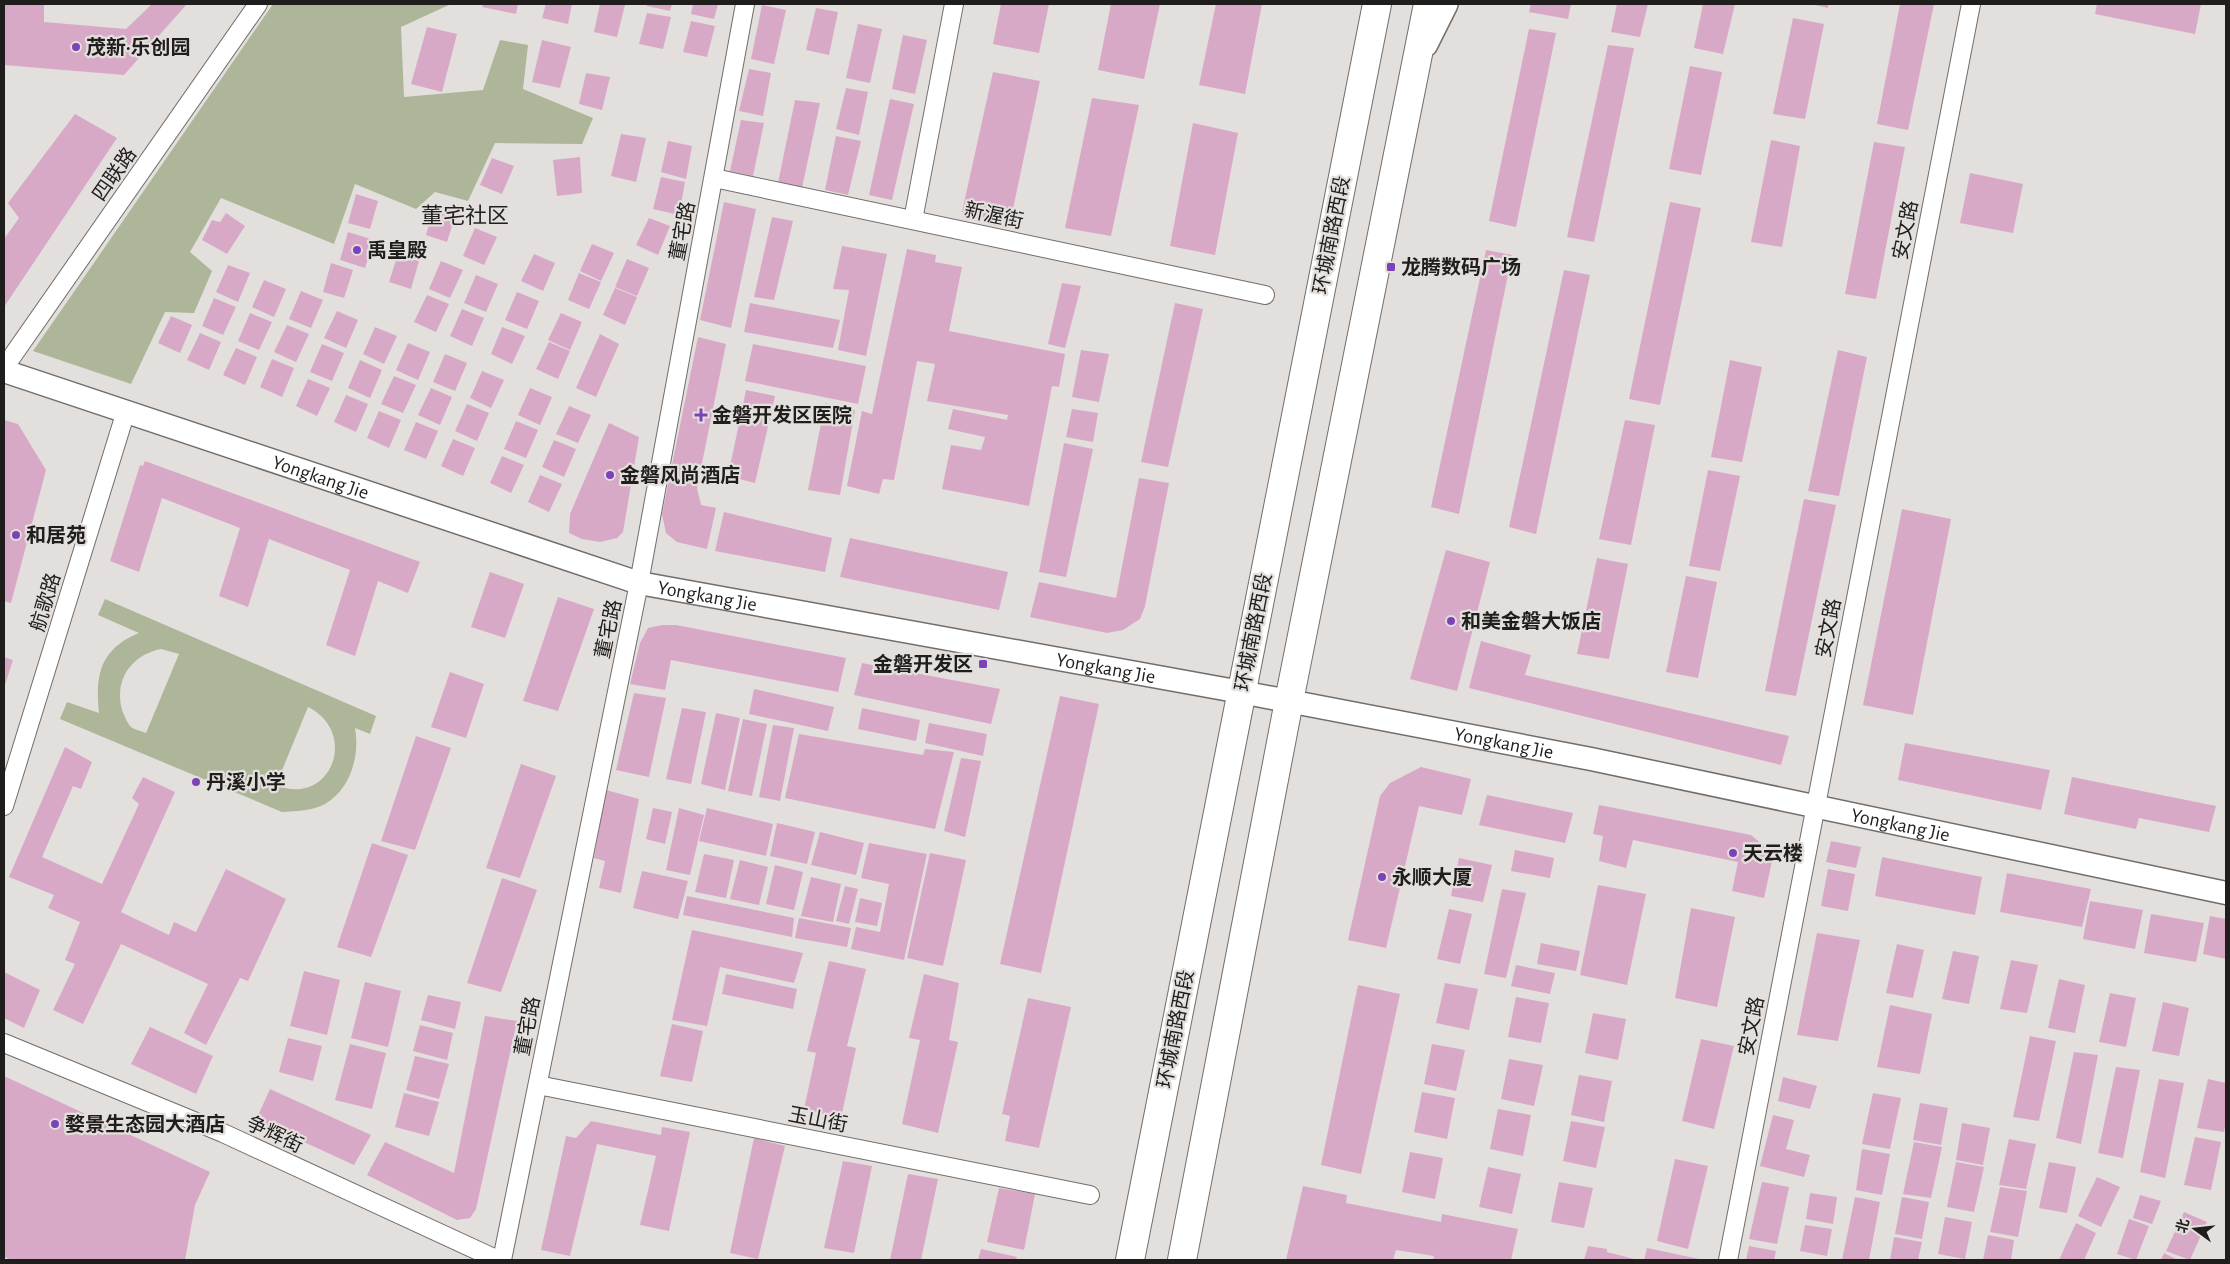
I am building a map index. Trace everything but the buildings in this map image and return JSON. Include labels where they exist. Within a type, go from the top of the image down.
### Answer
[{"type":"main road","name":"环城南路西段","points":[[1130,1260],[1377,4]]},
{"type":"main road","points":[[1182,1260],[1428,4]]},
{"type":"main road","points":[[1416,62],[1445,4]]},
{"type":"street","name":"四联路","points":[[4,369],[258,4]]},
{"type":"street","name":"董宅路","points":[[502,1260],[640,583],[745,4]]},
{"type":"street","points":[[913,220],[954,4]]},
{"type":"street","name":"安文路","points":[[1728,1260],[1971,4]]},
{"type":"street","name":"新渥街","points":[[714,178],[1265,295]]},
{"type":"street","name":"Yongkang Jie","points":[[4,369],[126,412],[640,583],[1290,701],[1591,759],[2226,893]]},
{"type":"street","name":"航歌路","points":[[4,806],[126,412]]},
{"type":"street","name":"争辉街","points":[[4,1042],[223,1133],[498,1260]]},
{"type":"street","name":"玉山街","points":[[538,1085],[1090,1195]]},
{"type":"green space","points":[[273,4],[451,4],[401,27],[404,97],[483,90],[500,40],[528,45],[523,89],[593,118],[582,144],[495,143],[468,201],[435,192],[416,209],[355,184],[334,244],[221,198],[190,252],[212,271],[194,313],[165,312],[131,384],[33,351]]},
{"type":"green space","points":[[105,599],[376,716],[370,734],[355,728],[355,760],[352,770],[341,790],[334,798],[315,808],[282,812],[60,719],[67,702],[99,713],[98,687],[103,665],[108,655],[126,639],[139,633],[98,615]],"holes":[[[161,649],[179,654],[146,733],[133,728],[127,721],[122,710],[120,689],[127,670],[133,663],[150,652]],[[308,707],[324,719],[333,733],[335,749],[332,764],[324,777],[311,786],[295,789],[276,785]]]},
{"type":"place","name":"茂新·乐创园","points":[[76,47]]},
{"type":"place","name":"禹皇殿","points":[[357,250]]},
{"type":"place","name":"龙腾数码广场","points":[[1391,267]]},
{"type":"place","name":"金磐开发区医院","points":[[701,415]]},
{"type":"place","name":"金磐风尚酒店","points":[[610,475]]},
{"type":"place","name":"和居苑","points":[[16,535]]},
{"type":"place","name":"和美金磐大饭店","points":[[1451,621]]},
{"type":"place","name":"金磐开发区","points":[[983,664]]},
{"type":"place","name":"丹溪小学","points":[[196,782]]},
{"type":"place","name":"天云楼","points":[[1733,853]]},
{"type":"place","name":"永顺大厦","points":[[1382,877]]},
{"type":"place","name":"婺景生态园大酒店","points":[[55,1124]]},
{"type":"district","name":"董宅社区","points":[[465,215]]}]
